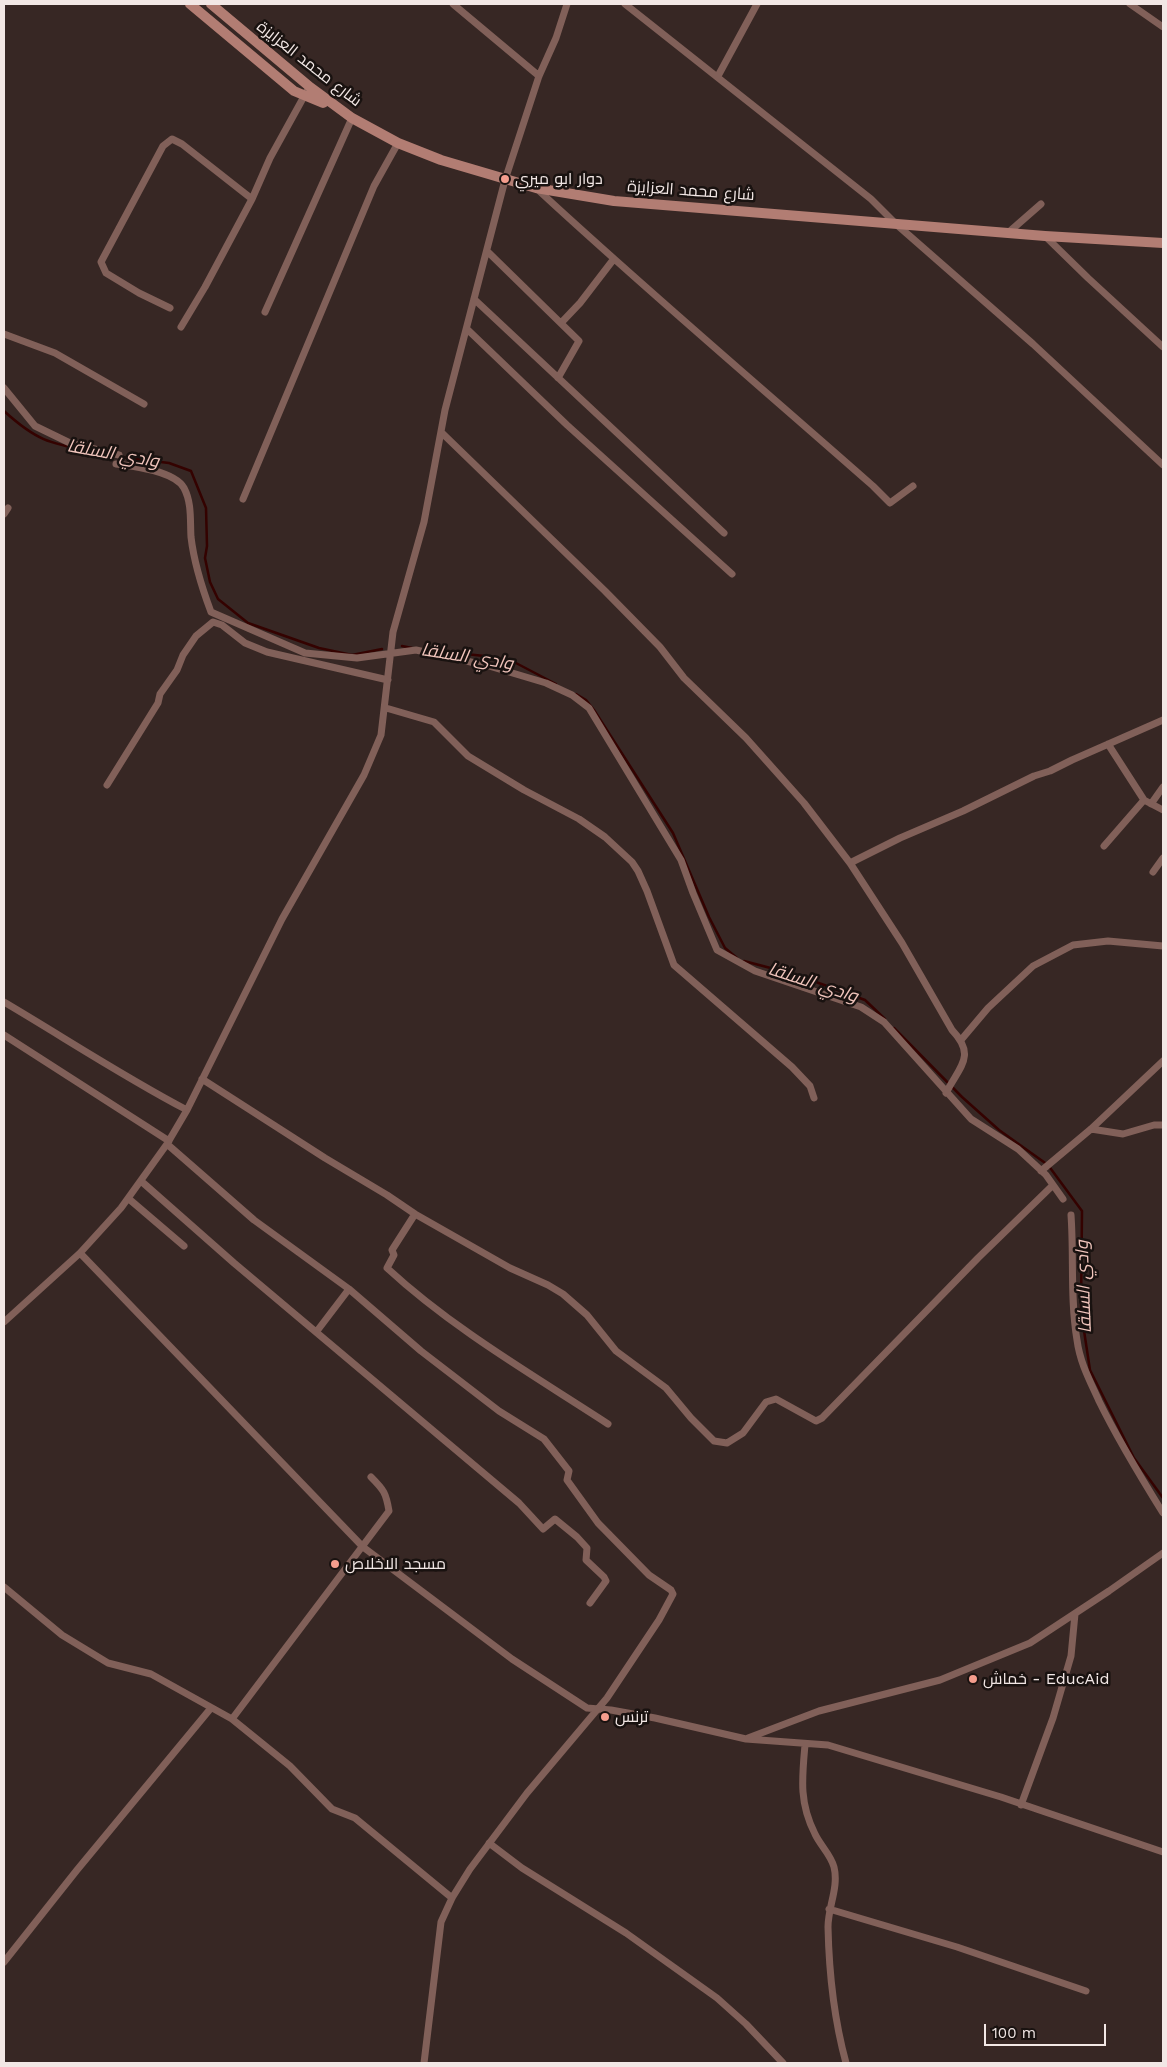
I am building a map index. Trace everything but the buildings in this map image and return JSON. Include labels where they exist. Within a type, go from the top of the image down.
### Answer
[{"type":"main road","points":[[190,4],[294,91],[307,91]]},
{"type":"main road","name":"شارع محمد العزايزة","points":[[211,4],[307,91],[352,118],[398,142],[441,160],[536,188],[614,201],[1045,236],[1163,243]]},
{"type":"street","points":[[453,4],[539,76]]},
{"type":"street","points":[[4,1322],[80,1253],[129,1199],[168,1142],[187,1110],[286,912],[364,775],[382,735],[393,632],[424,522],[445,410],[468,330],[474,299],[505,180],[539,76],[556,38],[567,4]]},
{"type":"street","points":[[625,4],[871,199],[896,224],[1033,344],[1163,465]]},
{"type":"street","points":[[718,76],[757,4]]},
{"type":"street","points":[[1130,4],[1163,27]]},
{"type":"street","points":[[181,327],[205,287],[252,199],[270,158],[307,91]]},
{"type":"street","points":[[265,312],[352,118]]},
{"type":"street","points":[[170,308],[139,293],[106,273],[102,262],[163,146],[172,139],[182,144],[252,199]]},
{"type":"street","points":[[243,499],[374,186],[398,142]]},
{"type":"street","points":[[536,188],[613,260],[656,295],[874,486],[890,503],[913,486]]},
{"type":"street","points":[[1009,232],[1041,204]]},
{"type":"street","points":[[1045,236],[1163,347]]},
{"type":"street","points":[[487,251],[579,341],[558,378]]},
{"type":"street","points":[[561,323],[580,303],[613,260]]},
{"type":"street","points":[[474,299],[724,532]]},
{"type":"street","points":[[468,330],[567,425],[732,574]]},
{"type":"street","points":[[4,334],[55,353],[144,404]]},
{"type":"street","points":[[4,388],[35,426],[70,443],[119,454]]},
{"type":"street","points":[[441,432],[660,647],[696,691],[746,738],[804,803],[850,863],[902,943],[952,1030],[966,1049],[963,1064],[946,1093]]},
{"type":"street","points":[[116,464],[144,467],[156,471],[176,480],[184,487],[192,516],[191,537],[199,578],[210,612],[305,653],[357,658],[416,650],[488,666],[546,684],[572,695],[589,708],[681,860],[693,894],[718,950],[755,971],[861,1007],[884,1022],[971,1119],[1018,1149],[1041,1171],[1063,1200]]},
{"type":"street","points":[[107,785],[158,703],[160,694],[177,670],[183,655],[196,636],[213,622],[222,626],[245,643],[267,652],[341,671],[388,680]]},
{"type":"street","points":[[386,708],[434,722],[468,756],[524,790],[578,819],[605,837],[632,862],[638,871],[674,965],[792,1067],[810,1086],[814,1098]]},
{"type":"street","points":[[850,863],[900,838],[964,811],[1034,776],[1050,771],[1163,720]]},
{"type":"street","points":[[1108,744],[1144,800],[1163,810]]},
{"type":"street","points":[[1151,804],[1163,786]]},
{"type":"street","points":[[1104,846],[1144,800]]},
{"type":"street","points":[[1153,872],[1163,858]]},
{"type":"street","points":[[961,1040],[988,1008],[1033,966],[1073,945],[1108,941],[1163,946]]},
{"type":"street","points":[[4,1002],[142,1086],[187,1110]]},
{"type":"street","points":[[4,1035],[168,1142],[254,1220],[349,1289],[429,1357],[499,1411],[544,1439],[569,1471],[568,1480],[598,1523],[649,1575],[671,1590],[673,1594],[659,1620],[607,1698],[527,1793],[460,1883],[452,1898],[441,1922],[424,2063]]},
{"type":"street","points":[[1041,1171],[1091,1129],[1163,1061]]},
{"type":"street","points":[[202,1079],[415,1214],[510,1268],[548,1284],[563,1294],[587,1315],[616,1351],[666,1388],[691,1418],[714,1441],[727,1443],[743,1433],[766,1402],[776,1399],[816,1421],[822,1418],[978,1258],[1052,1186]]},
{"type":"street","points":[[1091,1129],[1124,1134],[1154,1125],[1163,1125]]},
{"type":"street","points":[[141,1181],[234,1264],[519,1503],[543,1529],[555,1519],[577,1537],[587,1548],[586,1560],[604,1576],[606,1581],[590,1603]]},
{"type":"street","points":[[129,1199],[184,1246]]},
{"type":"street","points":[[415,1214],[392,1250],[394,1255],[387,1268],[411,1290],[467,1332],[608,1424]]},
{"type":"street","points":[[1070,1215],[1074,1250],[1073,1312],[1083,1369],[1114,1431],[1163,1513]]},
{"type":"street","points":[[80,1253],[362,1547],[512,1659],[587,1708],[611,1710],[655,1718],[746,1739],[805,1745],[828,1745],[1021,1804],[1163,1852]]},
{"type":"street","points":[[316,1331],[349,1289]]},
{"type":"street","points":[[232,1719],[389,1511],[387,1496],[371,1477]]},
{"type":"street","points":[[746,1739],[819,1711],[940,1680],[1030,1642],[1075,1614],[1163,1553]]},
{"type":"street","points":[[4,1587],[62,1635],[108,1663],[151,1674],[232,1719],[290,1766],[332,1809],[355,1818],[452,1898]]},
{"type":"street","points":[[1021,1804],[1053,1718],[1072,1656],[1075,1614]]},
{"type":"street","points":[[4,1962],[77,1870],[211,1708]]},
{"type":"street","points":[[805,1745],[801,1781],[808,1819],[834,1867],[835,1886],[829,1909],[831,1983],[846,2063]]},
{"type":"street","points":[[489,1843],[522,1868],[602,1918],[696,1982],[746,2024],[783,2063]]},
{"type":"street","points":[[829,1909],[957,1947],[1086,1991]]},
{"type":"waterway","name":"وادي السلقا","points":[[4,411],[35,435],[54,443],[93,452]]},
{"type":"waterway","name":"وادي السلقا","points":[[120,457],[169,463],[191,471],[206,508],[207,546],[205,558],[210,582],[218,599],[248,623],[319,648],[352,655],[382,649]]},
{"type":"waterway","name":"وادي السلقا","points":[[402,646],[412,648]]},
{"type":"waterway","name":"وادي السلقا","points":[[430,650],[493,657],[514,662],[556,684]]},
{"type":"waterway","name":"وادي السلقا","points":[[576,694],[586,700],[594,710],[673,833],[709,917],[725,948],[737,958]]},
{"type":"waterway","name":"وادي السلقا","points":[[744,961],[797,975],[865,1000],[885,1019]]},
{"type":"waterway","name":"وادي السلقا","points":[[894,1028],[962,1097],[999,1130],[1048,1165],[1082,1211],[1081,1311],[1090,1370],[1134,1458],[1163,1498]]},
{"type":"place","name":"دوار ابو ميري","points":[[505,179]]},
{"type":"place","name":"مسجد الاخلاص","points":[[335,1564]]},
{"type":"place","name":"خماش - EducAid","points":[[973,1679]]},
{"type":"place","name":"ترنس","points":[[605,1717]]}]
